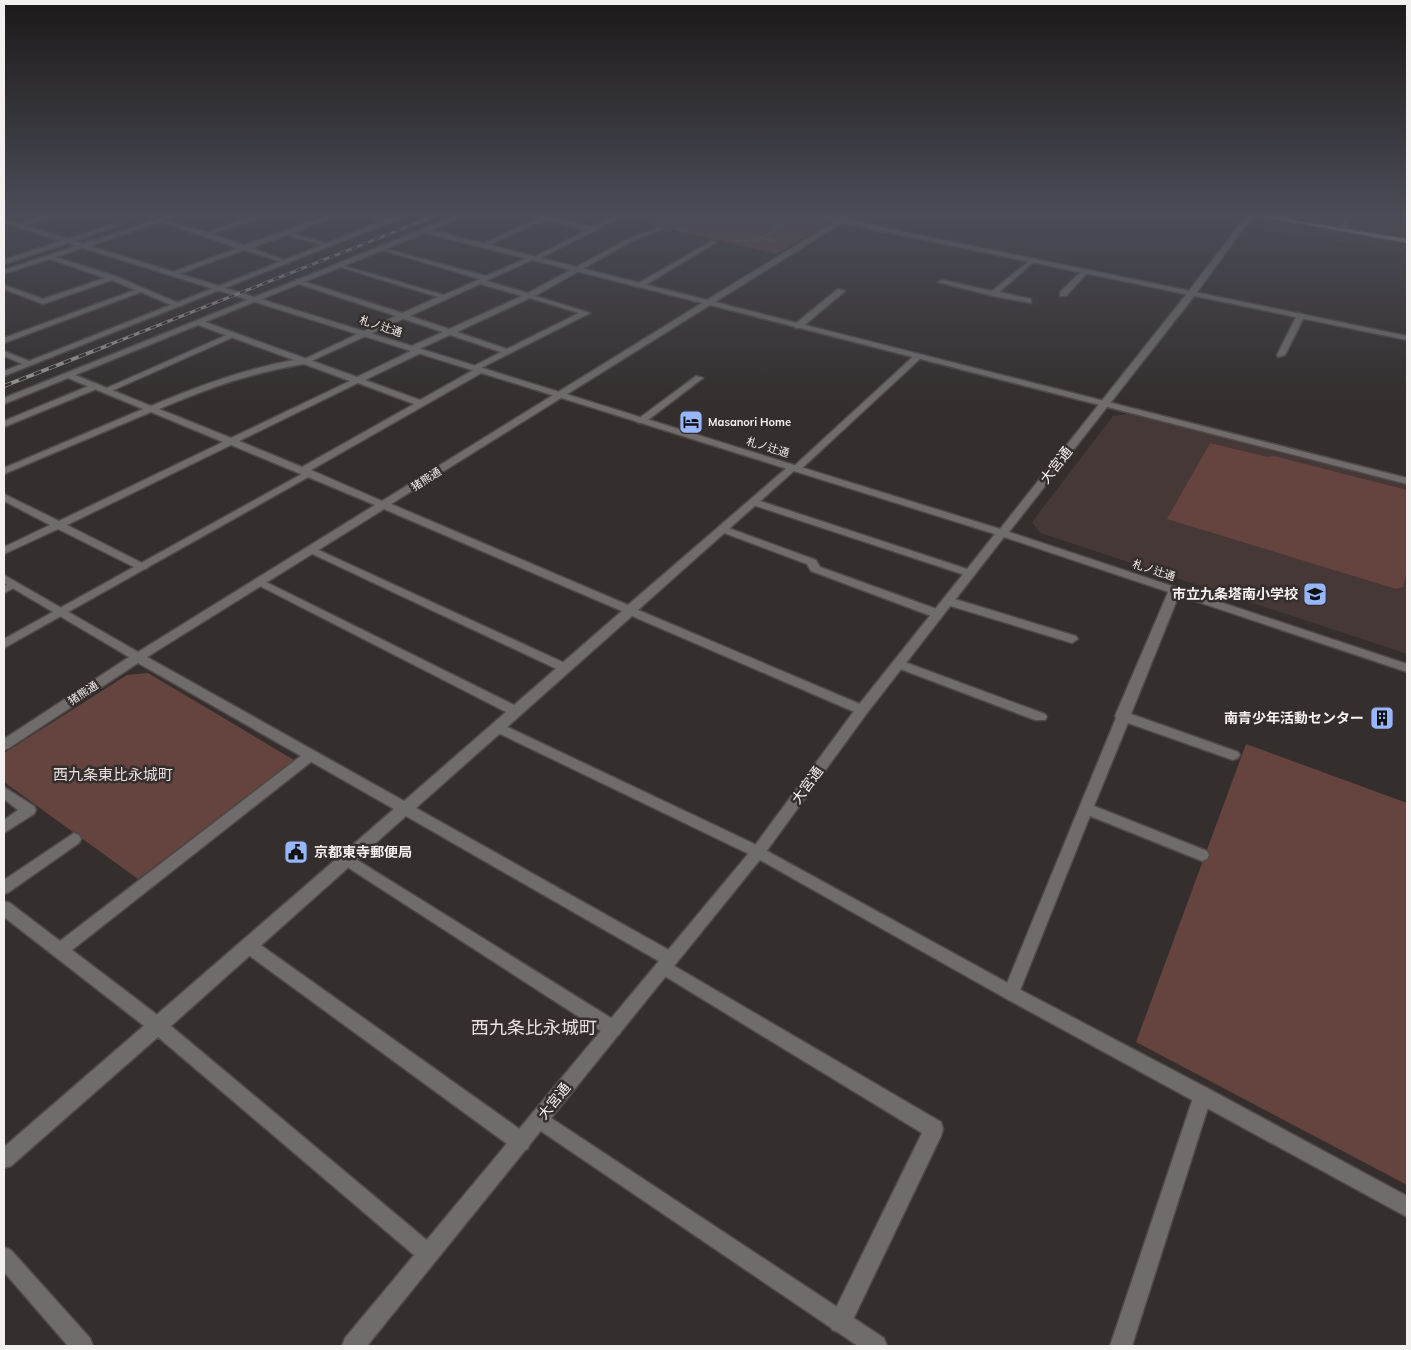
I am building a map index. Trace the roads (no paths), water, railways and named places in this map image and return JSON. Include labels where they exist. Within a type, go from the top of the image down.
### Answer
[{"type":"street","points":[[4,287],[43,302],[112,278],[179,305]]},
{"type":"street","name":"札ノ辻通","points":[[183,278],[1002,533],[1407,668]]},
{"type":"street","points":[[4,374],[250,278]]},
{"type":"street","points":[[4,401],[70,376],[306,278]]},
{"type":"street","points":[[382,278],[444,297]]},
{"type":"street","points":[[4,644],[306,472],[506,351],[586,313],[476,278]]},
{"type":"street","points":[[4,471],[155,409],[210,384],[286,362],[304,360],[487,278]]},
{"type":"street","points":[[4,551],[357,380],[448,333],[529,296],[561,278]]},
{"type":"street","points":[[612,278],[1407,481]]},
{"type":"street","points":[[639,285],[651,278]]},
{"type":"street","name":"猪熊通","points":[[4,745],[138,658],[748,278]]},
{"type":"street","points":[[993,294],[1012,278]]},
{"type":"street","points":[[1062,294],[1078,278]]},
{"type":"street","points":[[1119,278],[1407,338]]},
{"type":"street","name":"大宮通","points":[[353,1346],[758,852],[862,710],[1203,278]]},
{"type":"street","points":[[299,281],[448,333],[506,351]]},
{"type":"street","points":[[942,282],[1028,301]]},
{"type":"street","points":[[4,341],[141,290]]},
{"type":"street","points":[[798,326],[841,291]]},
{"type":"street","points":[[1281,355],[1301,316]]},
{"type":"street","points":[[198,322],[420,404]]},
{"type":"street","points":[[106,390],[234,335]]},
{"type":"street","points":[[4,353],[28,364]]},
{"type":"street","points":[[4,1159],[794,468],[919,356]]},
{"type":"street","points":[[70,376],[306,472],[862,710]]},
{"type":"street","points":[[641,421],[699,378]]},
{"type":"street","points":[[4,424],[96,386]]},
{"type":"street","points":[[4,497],[142,567]]},
{"type":"street","points":[[754,502],[969,573]]},
{"type":"street","points":[[723,529],[812,562],[815,569],[938,614]]},
{"type":"street","points":[[312,550],[565,668]]},
{"type":"street","points":[[260,582],[516,711]]},
{"type":"street","points":[[7,584],[61,612],[138,658],[404,808],[667,963],[934,1129],[840,1322]]},
{"type":"street","points":[[1011,993],[1087,809],[1122,716],[1175,590]]},
{"type":"street","points":[[948,601],[1072,639]]},
{"type":"street","points":[[898,664],[1040,717]]},
{"type":"street","points":[[1122,716],[1233,754]]},
{"type":"street","points":[[497,727],[758,852],[1011,993],[1203,1095],[1407,1207]]},
{"type":"street","points":[[59,951],[311,755]]},
{"type":"street","points":[[4,792],[29,810],[4,827]]},
{"type":"street","points":[[1087,809],[1202,855]]},
{"type":"street","points":[[4,888],[74,839]]},
{"type":"street","points":[[346,859],[613,1029]]},
{"type":"street","points":[[4,908],[158,1026],[428,1254]]},
{"type":"street","points":[[249,946],[520,1142]]},
{"type":"street","points":[[1120,1346],[1203,1095]]},
{"type":"street","points":[[540,1119],[876,1346]]},
{"type":"street","points":[[4,1257],[82,1346]]},
{"type":"railway","points":[[106,346],[278,278]]},
{"type":"railway","points":[[4,386],[109,345]]},
{"type":"place","name":"Masanori Home","points":[[691,422]]},
{"type":"place","name":"市立九条塔南小学校","points":[[1315,594]]},
{"type":"place","name":"南青少年活動センター","points":[[1382,718]]},
{"type":"place","name":"京都東寺郵便局","points":[[296,852]]},
{"type":"district","name":"西九条東比永城町","points":[[113,774]]},
{"type":"district","name":"西九条比永城町","points":[[534,1027]]}]
